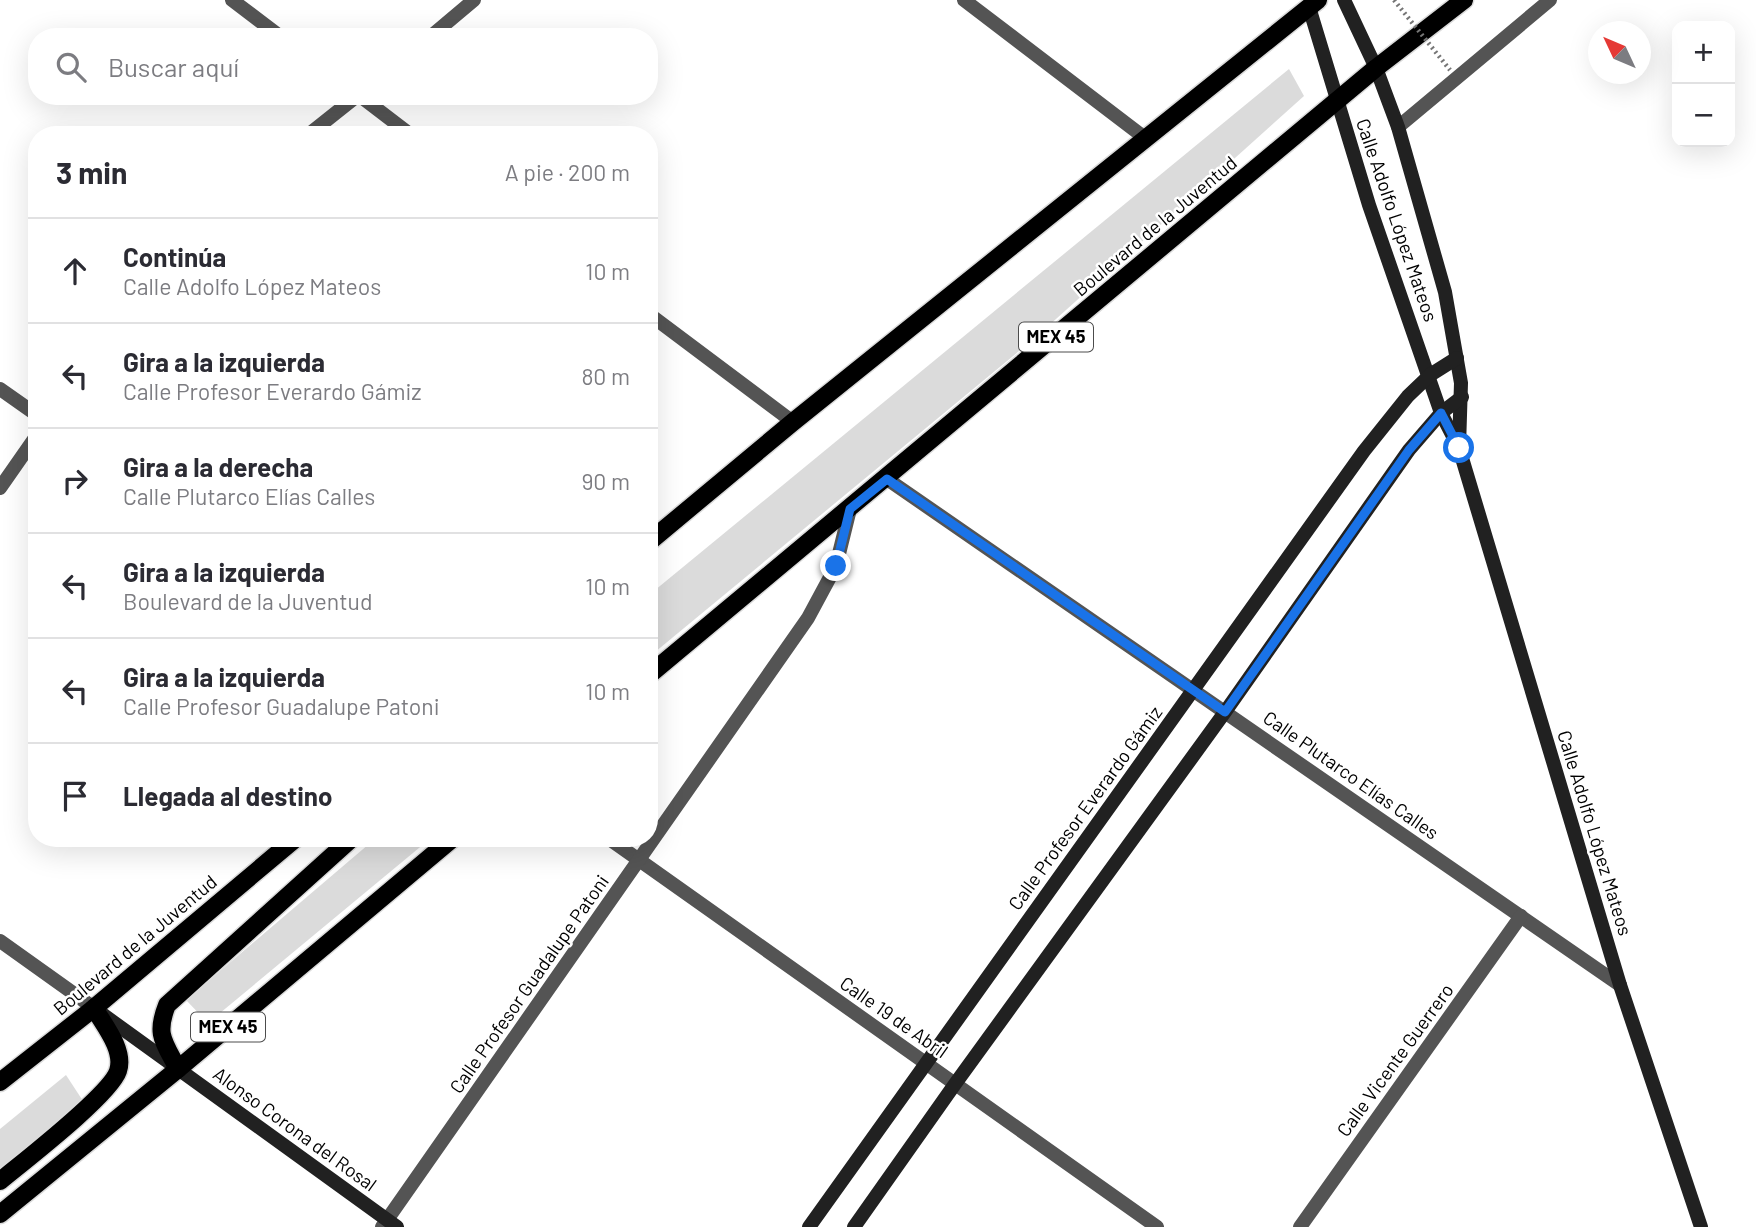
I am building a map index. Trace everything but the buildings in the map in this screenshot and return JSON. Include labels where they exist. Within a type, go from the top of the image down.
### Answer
[{"type":"main road","name":"Calle Adolfo López Mateos","points":[[1344,0],[1376,68],[1398,127],[1445,292],[1462,397],[1459,448]]},
{"type":"main road","name":"Boulevard de la Juventud","points":[[658,668],[1376,68],[1464,0]]},
{"type":"main road","points":[[658,534],[1311,2]]},
{"type":"main road","name":"Calle Adolfo López Mateos","points":[[1311,2],[1369,205],[1441,413],[1459,448],[1620,985],[1701,1227]]},
{"type":"main road","name":"Calle Profesor Everardo Gámiz","points":[[809,1227],[1364,451],[1408,397],[1430,375],[1457,358]]},
{"type":"main road","points":[[854,1227],[954,1084],[1225,712],[1409,450],[1441,413],[1462,397]]},
{"type":"main road","name":"Boulevard de la Juventud","points":[[0,1082],[285,847]]},
{"type":"main road","points":[[178,1069],[163,1039],[160,1023],[167,1005],[342,847]]},
{"type":"main road","name":"MEX 45","points":[[0,1214],[442,847]]},
{"type":"main road","points":[[0,1181],[102,1094],[118,1071],[117,1048],[94,1007]]},
{"type":"main road","name":"Alonso Corona del Rosal","points":[[94,1007],[389,1224]]},
{"type":"street","points":[[232,0],[269,28]]},
{"type":"street","points":[[441,28],[474,0]]},
{"type":"street","points":[[964,0],[1145,138]]},
{"type":"street","points":[[1398,127],[1550,0]]},
{"type":"street","points":[[320,126],[347,105]]},
{"type":"street","points":[[371,105],[399,126]]},
{"type":"street","points":[[658,321],[793,422]]},
{"type":"street","points":[[0,389],[28,409]]},
{"type":"street","points":[[0,488],[28,448]]},
{"type":"street","name":"Calle Plutarco Elías Calles","points":[[887,479],[1620,985]]},
{"type":"street","name":"Calle Profesor Guadalupe Patoni","points":[[658,834],[808,618],[836,566],[850,509]]},
{"type":"street","name":"Calle 19 de Abril","points":[[620,847],[1157,1227]]},
{"type":"street","name":"Calle Profesor Guadalupe Patoni","points":[[389,1224],[649,847]]},
{"type":"street","name":"Calle Vicente Guerrero","points":[[1300,1227],[1521,916]]},
{"type":"street","name":"Alonso Corona del Rosal","points":[[0,941],[94,1007]]},
{"type":"path","points":[[1394,0],[1450,70]]},
{"type":"shaded area","points":[[1289,69],[1304,96],[1036,337],[658,650],[658,588]]},
{"type":"shaded area","points":[[365,847],[420,847],[208,1023],[186,1000]]},
{"type":"shaded area","points":[[66,1075],[83,1101],[0,1171],[0,1129]]},
{"type":"route","points":[[836,566],[850,509],[887,479],[1225,712],[1409,450],[1441,413],[1459,448]]}]
